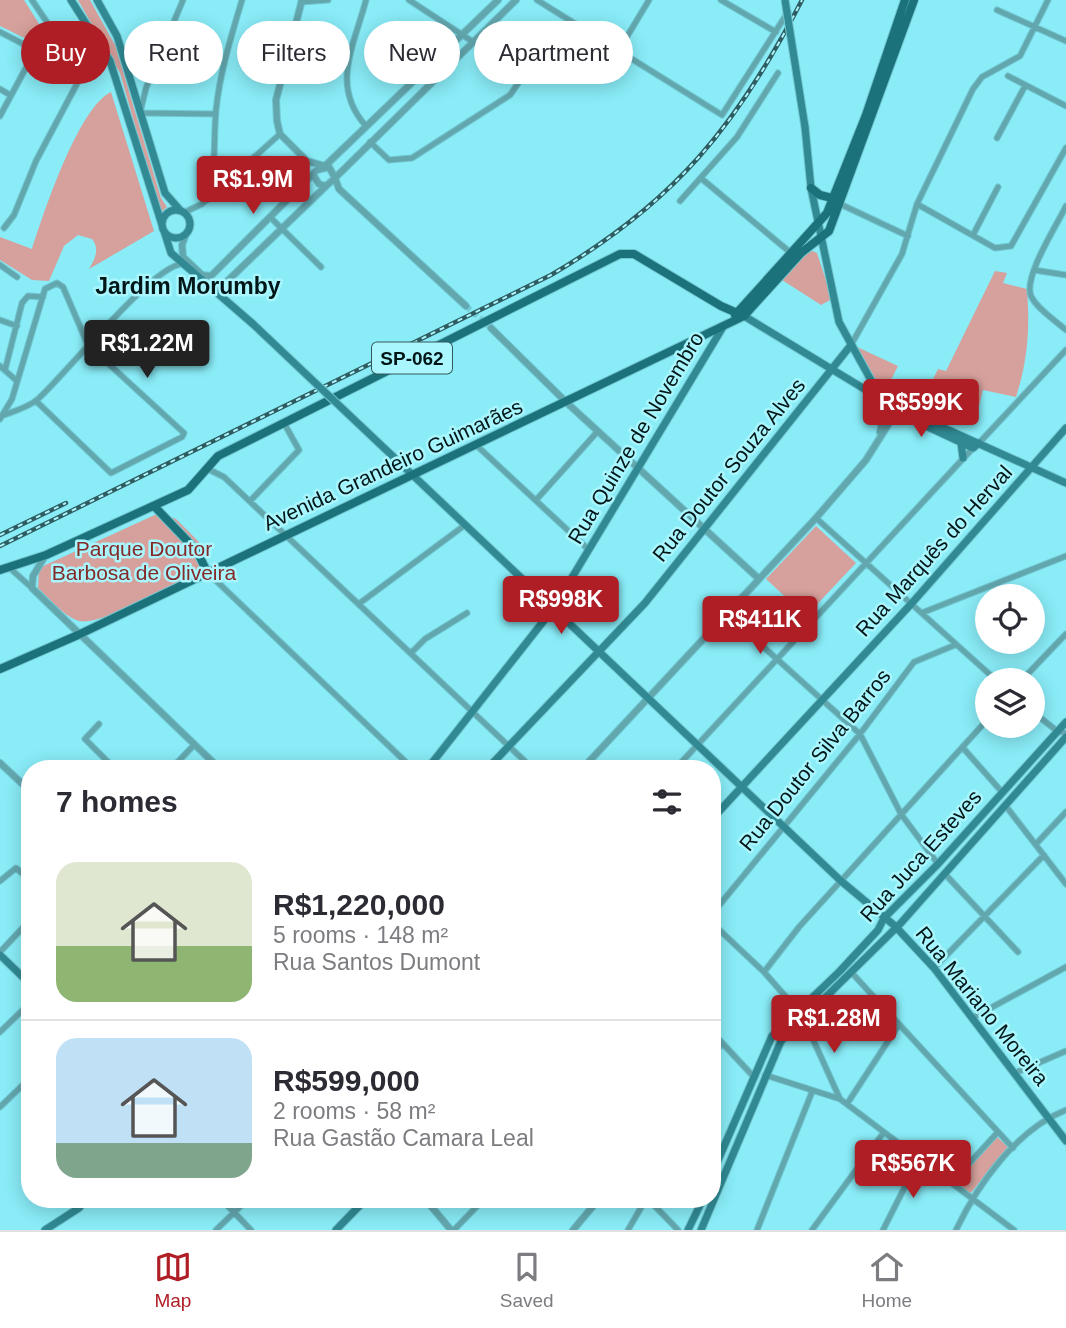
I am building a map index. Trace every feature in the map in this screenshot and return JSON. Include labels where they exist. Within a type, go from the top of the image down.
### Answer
[{"type":"main road","points":[[71,0],[110,61],[171,253],[253,324],[713,760]]},
{"type":"main road","points":[[97,0],[117,36],[165,193],[191,222],[186,234],[174,238],[163,228]]},
{"type":"main road","points":[[785,0],[805,127],[811,188],[823,236],[835,310],[851,345],[887,402]]},
{"type":"main road","points":[[823,236],[829,231],[905,0]]},
{"type":"main road","points":[[837,201],[914,0]]},
{"type":"main road","points":[[811,188],[820,195],[837,201]]},
{"type":"main road","name":"Rua Quinze de Novembro","points":[[741,314],[837,201]]},
{"type":"main road","points":[[163,228],[167,213],[182,211]]},
{"type":"main road","name":"Rua Quinze de Novembro","points":[[434,760],[553,609],[723,327],[741,314],[801,253],[823,236]]},
{"type":"main road","name":"SP-062","points":[[0,570],[11,569],[46,555],[195,485],[218,456],[613,256],[634,254],[720,305],[741,314]]},
{"type":"main road","points":[[741,314],[831,371],[898,409],[961,443],[976,445]]},
{"type":"main road","name":"Avenida Grandeiro Guimarães","points":[[0,669],[78,635],[723,327]]},
{"type":"main road","name":"Rua Doutor Souza Alves","points":[[495,760],[645,603],[851,345]]},
{"type":"main road","points":[[898,409],[1066,483]]},
{"type":"main road","name":"Rua Marquês do Herval","points":[[721,809],[912,603],[1066,428]]},
{"type":"main road","points":[[961,443],[963,458]]},
{"type":"main road","points":[[154,506],[197,551],[207,572]]},
{"type":"main road","name":"Rua Juca Esteves","points":[[721,1181],[781,1041],[895,926],[1005,805],[1063,734],[1066,722]]},
{"type":"main road","name":"Rua Juca Esteves","points":[[721,1152],[772,1036],[799,1012],[878,930],[884,918],[938,864],[1028,763],[1063,734]]},
{"type":"main road","points":[[1028,763],[1035,771]]},
{"type":"main road","points":[[721,767],[841,881],[884,918]]},
{"type":"main road","name":"Rua Mariano Moreira","points":[[884,918],[895,926],[934,968],[974,1017],[1066,1141]]},
{"type":"main road","points":[[0,954],[21,975]]},
{"type":"main road","points":[[737,1113],[747,1118]]},
{"type":"main road","points":[[45,1230],[79,1208]]},
{"type":"main road","points":[[336,1230],[357,1208]]},
{"type":"main road","points":[[688,1230],[699,1208]]},
{"type":"main road","name":"Rua Juca Esteves","points":[[701,1230],[710,1208]]},
{"type":"street","points":[[32,0],[45,21]]},
{"type":"street","points":[[183,0],[146,88],[140,113],[216,114]]},
{"type":"street","points":[[206,200],[215,174],[216,114],[221,70],[242,0]]},
{"type":"street","points":[[328,0],[301,1],[276,100],[280,134],[307,161],[331,169],[339,189],[466,306]]},
{"type":"street","points":[[366,0],[345,78],[349,103],[366,126]]},
{"type":"street","points":[[216,292],[474,44],[409,0]]},
{"type":"street","points":[[186,234],[182,245],[183,257],[202,275],[211,276],[498,0]]},
{"type":"street","points":[[496,21],[516,0]]},
{"type":"street","points":[[537,0],[571,21]]},
{"type":"street","points":[[633,27],[649,0]]},
{"type":"street","points":[[721,0],[776,32]]},
{"type":"street","points":[[851,345],[902,254],[917,204],[973,89],[982,77],[1020,56],[1048,0]]},
{"type":"street","points":[[633,59],[722,115],[790,9]]},
{"type":"street","points":[[997,10],[1066,41]]},
{"type":"street","points":[[0,32],[21,43]]},
{"type":"street","points":[[680,201],[737,137],[778,73]]},
{"type":"street","points":[[0,116],[21,76]]},
{"type":"street","points":[[1008,76],[1066,106]]},
{"type":"street","points":[[4,228],[14,215],[36,161],[75,84]]},
{"type":"street","points":[[370,142],[383,157],[404,161],[513,93],[518,84]]},
{"type":"street","points":[[997,138],[1025,86]]},
{"type":"street","points":[[0,89],[10,95]]},
{"type":"street","points":[[182,211],[206,200],[280,134]]},
{"type":"street","points":[[917,204],[995,248],[1011,246],[1066,148]]},
{"type":"street","points":[[215,174],[227,183]]},
{"type":"street","points":[[314,176],[318,184],[326,186]]},
{"type":"street","points":[[702,179],[792,253]]},
{"type":"street","points":[[973,235],[998,187]]},
{"type":"street","points":[[837,201],[908,236]]},
{"type":"street","points":[[1066,206],[1034,270],[1030,284],[1033,299],[1066,330]]},
{"type":"street","points":[[271,218],[321,267]]},
{"type":"street","points":[[170,266],[171,253]]},
{"type":"street","points":[[1,415],[36,401],[88,345],[170,266],[184,264]]},
{"type":"street","points":[[0,265],[17,277]]},
{"type":"street","points":[[1034,270],[1066,275]]},
{"type":"street","points":[[1,415],[17,381],[43,297],[49,286],[60,283],[88,345],[184,433],[182,437],[111,473],[36,401]]},
{"type":"street","points":[[17,381],[2,368],[24,299],[32,295],[43,297]]},
{"type":"street","points":[[0,320],[17,326]]},
{"type":"street","points":[[491,328],[566,402],[758,578]]},
{"type":"street","points":[[683,760],[776,657],[1066,350]]},
{"type":"street","points":[[879,437],[887,402]]},
{"type":"street","points":[[591,760],[816,518],[866,460],[898,409]]},
{"type":"street","points":[[250,501],[299,450],[284,423]]},
{"type":"street","points":[[537,499],[598,431]]},
{"type":"street","points":[[475,444],[589,550]]},
{"type":"street","points":[[208,469],[224,477],[286,534],[524,760]]},
{"type":"street","points":[[816,518],[982,668]]},
{"type":"street","points":[[360,603],[465,525]]},
{"type":"street","points":[[32,588],[33,576],[46,555]]},
{"type":"street","points":[[923,612],[1066,556]]},
{"type":"street","points":[[11,569],[210,760]]},
{"type":"street","points":[[207,572],[404,760]]},
{"type":"street","points":[[412,652],[425,639],[467,613]]},
{"type":"street","points":[[727,614],[860,734],[901,814],[938,864]]},
{"type":"street","points":[[1033,668],[1066,634]]},
{"type":"street","name":"Rua Doutor Silva Barros","points":[[721,903],[860,734],[914,662],[955,645]]},
{"type":"street","points":[[1045,721],[1063,734]]},
{"type":"street","points":[[99,723],[85,739],[107,760]]},
{"type":"street","points":[[764,972],[841,881],[975,735]]},
{"type":"street","points":[[180,760],[194,745]]},
{"type":"street","points":[[964,748],[1002,792]]},
{"type":"street","points":[[0,763],[21,783]]},
{"type":"street","points":[[1005,805],[1065,882]]},
{"type":"street","points":[[1036,844],[1066,812]]},
{"type":"street","points":[[934,968],[1044,855]]},
{"type":"street","points":[[0,881],[16,868],[21,872]]},
{"type":"street","points":[[944,873],[1018,952]]},
{"type":"street","points":[[0,954],[21,930]]},
{"type":"street","points":[[721,931],[764,972],[805,1019],[840,1099]]},
{"type":"street","points":[[974,1017],[1066,967]]},
{"type":"street","points":[[851,972],[1013,1148]]},
{"type":"street","points":[[0,1032],[21,1012]]},
{"type":"street","points":[[847,1104],[898,1026]]},
{"type":"street","points":[[722,1044],[753,1076]]},
{"type":"street","points":[[1015,1073],[1066,1051]]},
{"type":"street","points":[[765,1075],[840,1099],[1014,1230]]},
{"type":"street","points":[[0,1107],[21,1087]]},
{"type":"street","points":[[757,1230],[812,1092]]},
{"type":"street","points":[[956,1230],[972,1197],[1013,1148],[1048,1117],[1066,1110]]},
{"type":"street","points":[[812,1230],[884,1132]]},
{"type":"street","points":[[952,1182],[997,1133]]},
{"type":"street","points":[[883,1230],[920,1157]]},
{"type":"street","points":[[230,1208],[251,1230]]},
{"type":"street","points":[[216,1230],[238,1208]]},
{"type":"street","points":[[433,1208],[452,1230],[475,1208]]},
{"type":"street","points":[[573,1230],[591,1208]]},
{"type":"street","points":[[628,1230],[641,1208]]},
{"type":"street","points":[[656,1208],[678,1230]]},
{"type":"green space","points":[[0,0],[24,0],[37,21],[21,21],[21,36],[0,26]]},
{"type":"green space","points":[[78,0],[90,0],[102,21],[90,21]]},
{"type":"green space","points":[[110,36],[161,198],[167,207],[160,213],[120,73],[110,56]]},
{"type":"green space","points":[[111,92],[154,231],[89,269],[95,258],[96,246],[92,239],[78,235],[64,246],[49,281],[32,280],[0,260],[0,237],[32,249],[75,139],[86,118]]},
{"type":"green space","points":[[813,251],[817,253],[832,299],[821,305],[782,280],[806,254]]},
{"type":"green space","points":[[995,271],[1007,273],[1003,283],[1027,289],[1027,343],[1016,397],[983,390],[979,406],[965,400],[968,390],[960,387],[956,396],[930,385],[938,369],[946,371]]},
{"type":"green space","points":[[857,347],[898,366],[884,394]]},
{"type":"green space","name":"Parque Doutor Barbosa de Oliveira","points":[[159,513],[176,519],[200,543],[202,573],[118,612],[86,621],[76,620],[66,614],[38,588],[39,568]]},
{"type":"green space","points":[[816,526],[856,563],[806,616],[766,579]]},
{"type":"green space","points":[[996,1136],[1008,1147],[970,1194],[954,1183]]},
{"type":"tunnel","points":[[466,306],[491,328]]},
{"type":"railway","points":[[0,546],[551,275],[594,248],[667,190],[698,158],[753,86],[802,0]]},
{"type":"railway","points":[[0,535],[66,503]]},
{"type":"district","name":"Jardim Morumby","points":[[188,286]]}]
